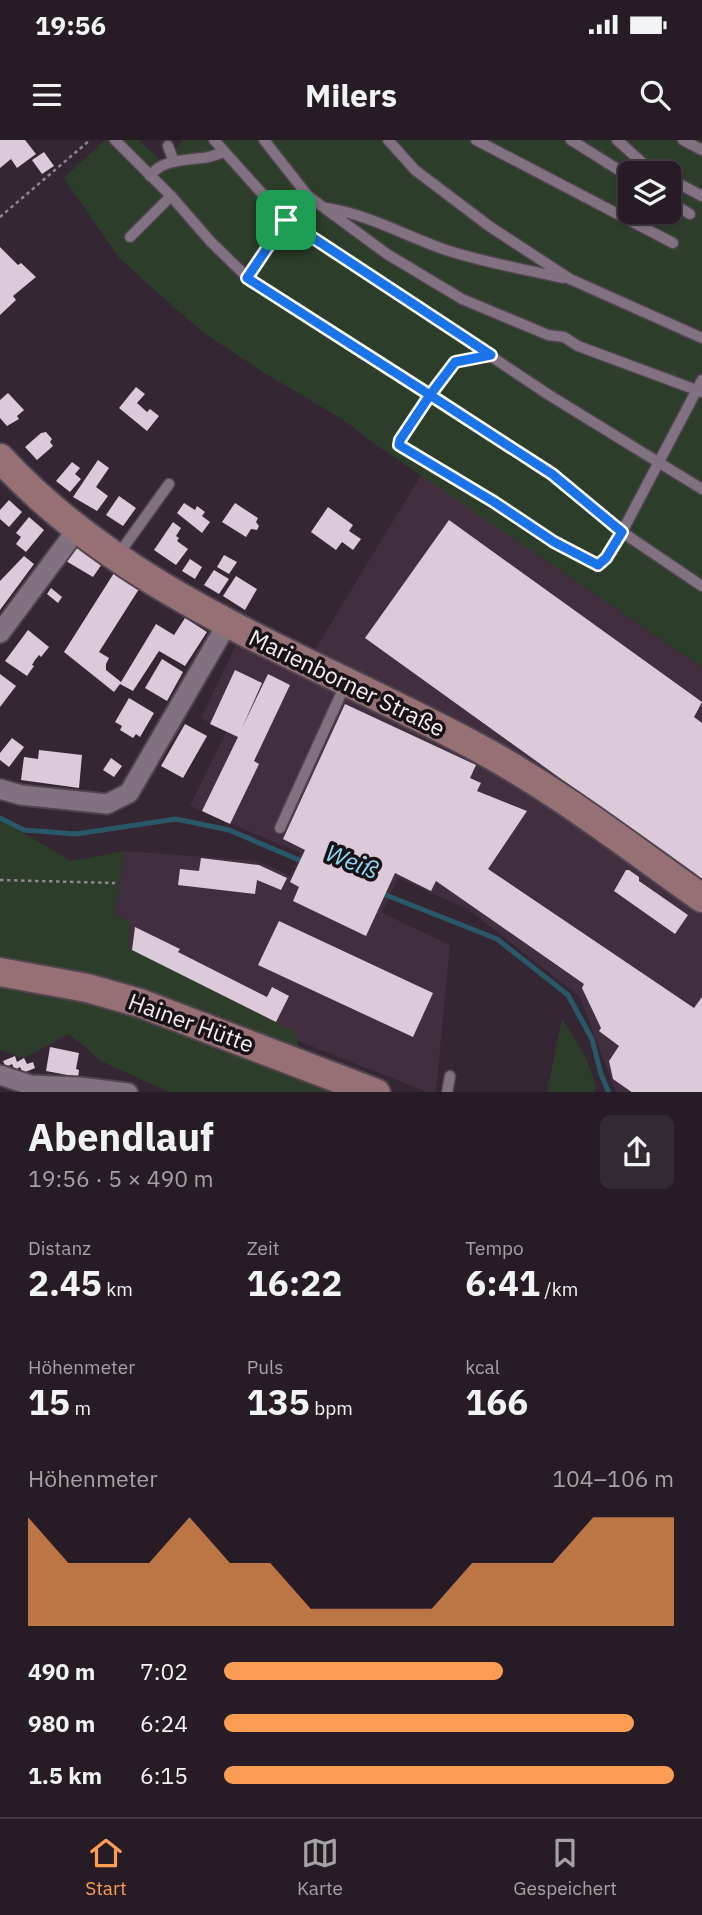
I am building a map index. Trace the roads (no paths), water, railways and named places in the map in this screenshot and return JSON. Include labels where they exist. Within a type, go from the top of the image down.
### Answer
[{"type":"main road","name":"Marienborner Straße","points":[[0,458],[42,499],[78,528],[163,586],[227,624],[473,744],[531,777],[702,898]]},
{"type":"main road","name":"Hainer Hütte","points":[[0,972],[87,988],[140,1003],[373,1092]]},
{"type":"street","points":[[0,633],[78,528]]},
{"type":"street","points":[[0,789],[107,804],[129,793],[227,624]]},
{"type":"street","points":[[0,1075],[30,1085],[120,1092]]},
{"type":"lane","points":[[115,140],[247,278],[552,474],[622,532],[702,586]]},
{"type":"lane","points":[[214,140],[286,220],[549,395],[702,489]]},
{"type":"lane","points":[[264,140],[299,186],[324,208],[387,254],[462,299],[548,335],[564,337],[578,346],[700,387],[622,532],[606,558],[598,565],[554,542],[399,445],[430,395],[455,362],[491,355]]},
{"type":"lane","points":[[387,140],[415,170],[489,226],[570,279],[702,338]]},
{"type":"lane","points":[[476,140],[673,243]]},
{"type":"lane","points":[[571,140],[618,169]]},
{"type":"lane","points":[[683,140],[702,150]]},
{"type":"lane","points":[[618,141],[640,161]]},
{"type":"lane","points":[[168,146],[174,162]]},
{"type":"lane","points":[[150,176],[158,167],[188,158],[204,158],[224,152]]},
{"type":"lane","points":[[681,184],[702,195]]},
{"type":"lane","points":[[130,237],[171,196]]},
{"type":"lane","points":[[324,208],[353,215],[444,249],[506,266],[570,279]]},
{"type":"lane","points":[[681,209],[690,214]]},
{"type":"lane","points":[[247,278],[286,220]]},
{"type":"lane","points":[[118,556],[169,484]]},
{"type":"lane","points":[[280,828],[346,682]]},
{"type":"lane","points":[[447,1092],[450,1076]]},
{"type":"waterway","name":"Weiß","points":[[0,818],[24,830],[76,834],[176,819],[229,830],[304,862]]},
{"type":"waterway","name":"Weiß","points":[[381,893],[497,939],[568,995],[592,1039],[609,1092]]}]
